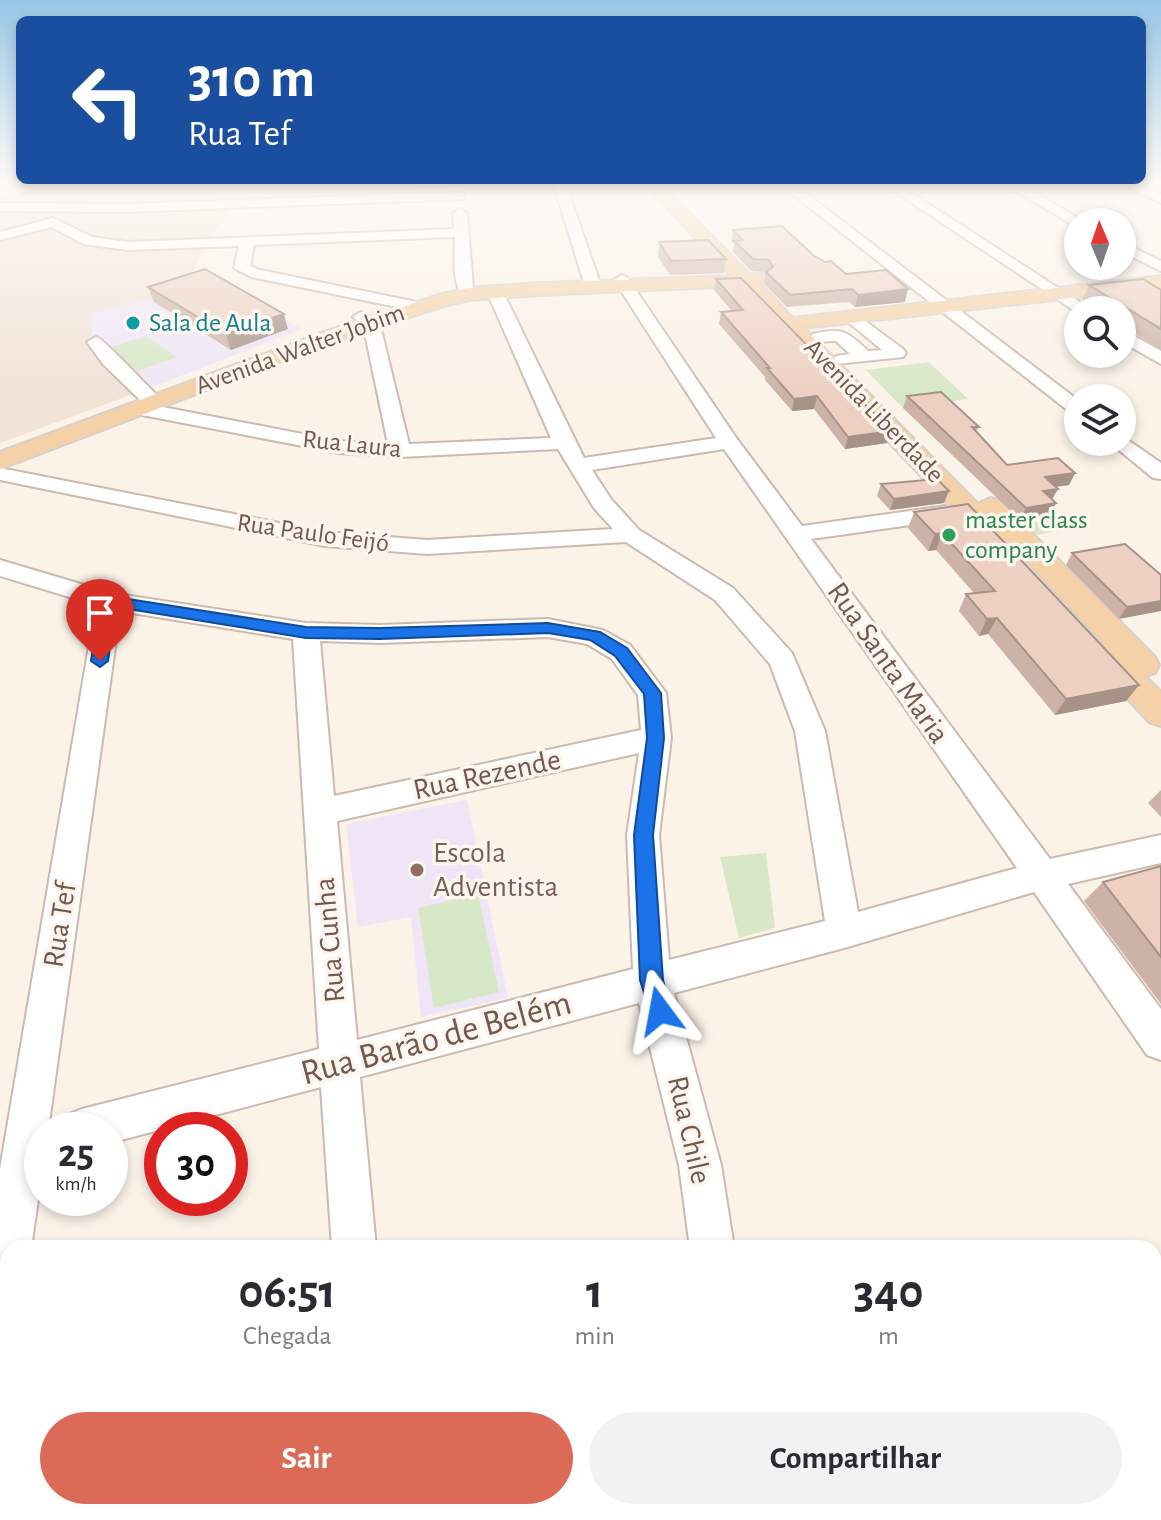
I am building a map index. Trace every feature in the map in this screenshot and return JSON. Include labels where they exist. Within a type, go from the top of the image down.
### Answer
[{"type":"main road","name":"Avenida Liberdade","points":[[727,253],[1148,675],[1161,713]]},
{"type":"main road","name":"Avenida Walter Jobim","points":[[0,461],[145,402],[409,305],[467,292],[753,279]]},
{"type":"main road","points":[[804,328],[853,317],[1161,282]]},
{"type":"main road","name":"Avenida Walter Jobim","points":[[467,292],[592,284]]},
{"type":"main road","name":"Avenida Liberdade","points":[[804,328],[853,359],[980,508]]},
{"type":"main road","name":"Avenida Walter Jobim","points":[[0,450],[145,402]]},
{"type":"street","points":[[245,253],[242,268],[256,274],[409,305]]},
{"type":"street","points":[[463,253],[467,292]]},
{"type":"street","points":[[582,253],[592,284]]},
{"type":"street","points":[[875,253],[1064,398]]},
{"type":"street","points":[[996,253],[1064,297]]},
{"type":"street","points":[[1136,254],[1161,267]]},
{"type":"street","name":"Rua Santa Maria","points":[[624,283],[729,442],[1039,876],[1161,1041]]},
{"type":"street","points":[[495,292],[564,443],[602,503],[631,535],[724,594],[782,660],[810,731],[844,932]]},
{"type":"street","points":[[853,317],[897,353],[853,359]]},
{"type":"street","points":[[366,319],[400,451]]},
{"type":"street","points":[[96,342],[145,402]]},
{"type":"street","points":[[1136,343],[1161,359]]},
{"type":"street","name":"Rua Laura","points":[[145,402],[339,447],[400,451],[564,443]]},
{"type":"street","points":[[576,466],[729,442]]},
{"type":"street","points":[[1136,454],[1161,473]]},
{"type":"street","name":"Rua Paulo Feijó","points":[[0,474],[325,539],[427,547],[631,535]]},
{"type":"street","points":[[796,534],[980,508]]},
{"type":"street","name":"Rua Chile","points":[[0,568],[109,601],[306,632],[380,634],[548,628],[594,636],[621,652],[652,693],[656,738],[643,835],[652,980],[700,1165],[711,1240]]},
{"type":"street","name":"Rua Tef","points":[[10,1240],[109,601]]},
{"type":"street","name":"Rua Cunha","points":[[306,632],[353,1240]]},
{"type":"street","name":"Rua Rezende","points":[[319,812],[656,738]]},
{"type":"street","name":"Rua Barão de Belém","points":[[128,1118],[844,932],[1039,876],[1161,849]]},
{"type":"shaded area","points":[[0,253],[203,253],[181,290],[139,392],[0,443]]},
{"type":"shaded area","points":[[213,281],[302,329],[139,392],[97,352],[88,314]]},
{"type":"shaded area","name":"Escola Adventista","points":[[467,800],[508,998],[421,1017],[411,917],[358,927],[346,824]]},
{"type":"green space","points":[[146,336],[177,357],[138,371],[108,348]]},
{"type":"green space","points":[[929,362],[968,399],[903,408],[866,370]]},
{"type":"green space","points":[[1062,514],[1077,528],[1033,535],[1019,521]]},
{"type":"green space","points":[[766,853],[775,928],[739,938],[720,857]]},
{"type":"green space","points":[[478,894],[499,992],[434,1008],[418,908]]},
{"type":"building","points":[[666,253],[720,253],[726,259],[671,261]]},
{"type":"building","points":[[747,253],[811,253],[825,262],[831,261],[846,274],[886,270],[908,289],[858,295],[852,289],[790,295],[766,272],[773,267],[769,260],[753,259]]},
{"type":"building","points":[[205,269],[284,314],[226,334],[148,287]]},
{"type":"building","points":[[741,278],[891,431],[848,437],[817,396],[794,399],[721,312],[743,310],[716,279]]},
{"type":"building","points":[[1143,279],[1161,290],[1161,329],[1136,314],[1136,296],[1107,296],[1089,285]]},
{"type":"building","points":[[941,392],[979,427],[972,427],[1007,465],[1058,458],[1075,473],[1045,477],[1058,489],[1043,491],[1056,503],[1026,508],[907,396]]},
{"type":"building","points":[[937,479],[949,491],[894,499],[881,484]]},
{"type":"building","points":[[968,504],[1139,685],[1066,699],[997,618],[987,619],[966,594],[995,591],[942,533],[935,534],[914,512]]},
{"type":"building","points":[[1125,544],[1161,575],[1161,601],[1127,607],[1072,553]]},
{"type":"building","points":[[1161,866],[1161,957],[1103,882]]},
{"type":"place","name":"Sala de Aula","points":[[133,323]]},
{"type":"place","name":"master class company","points":[[949,535]]},
{"type":"place","name":"Escola Adventista","points":[[417,870]]},
{"type":"route","points":[[100,661],[109,601],[176,609],[306,632],[380,634],[548,628],[594,636],[621,652],[652,693],[656,738],[643,835],[652,980],[660,1011]]}]
